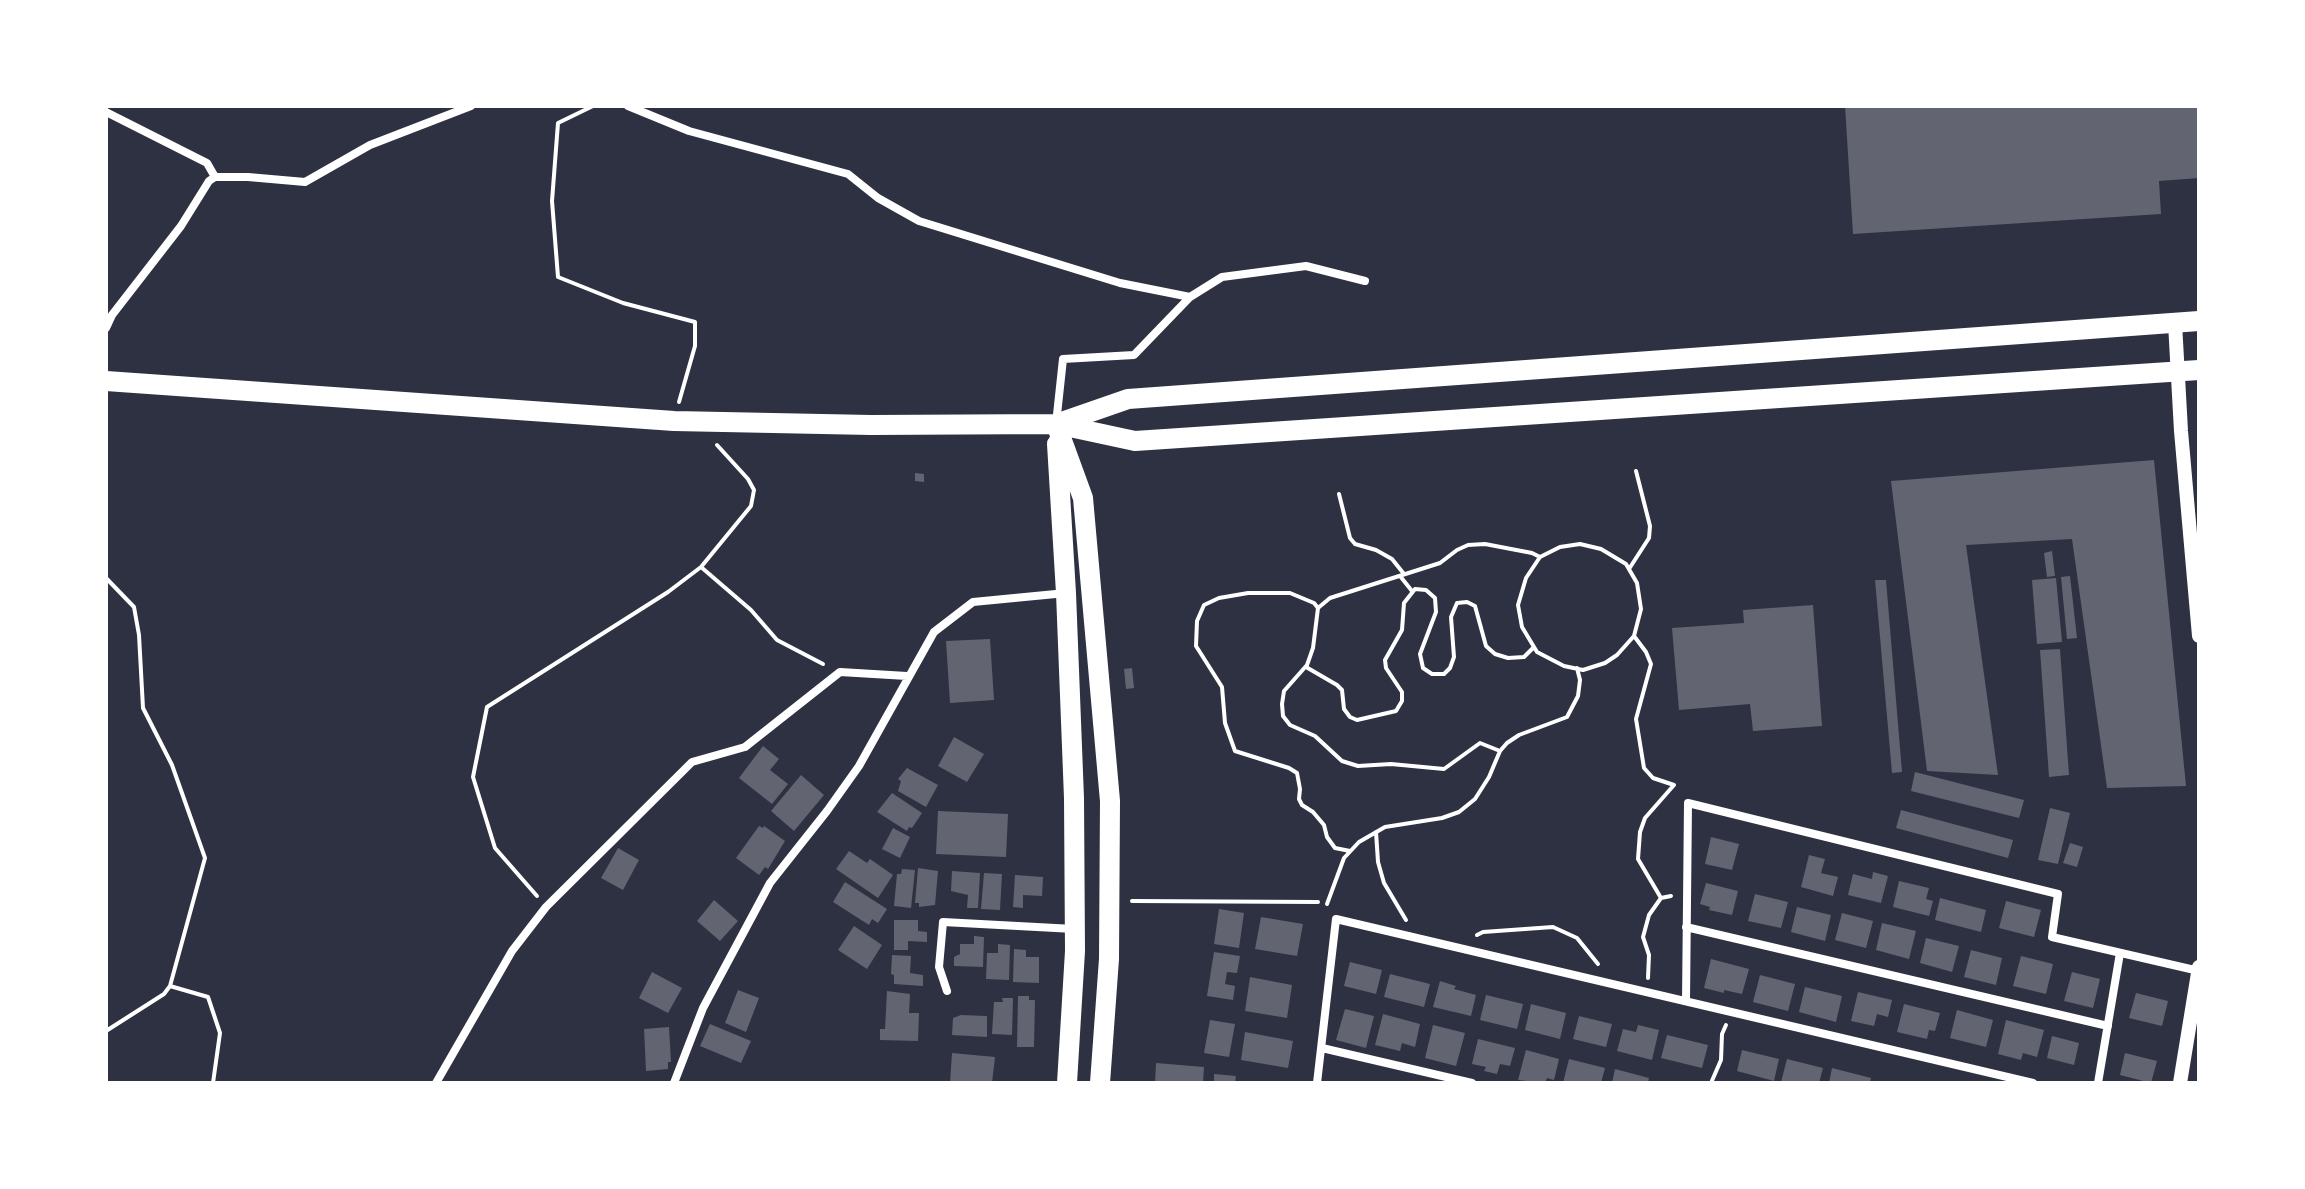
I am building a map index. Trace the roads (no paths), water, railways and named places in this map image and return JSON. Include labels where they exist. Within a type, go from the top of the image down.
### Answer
[{"type":"main road","points":[[1056,424],[1128,399],[2199,321]]},
{"type":"main road","points":[[106,381],[674,421],[1056,424],[1135,441],[2199,370]]},
{"type":"main road","points":[[1056,424],[1074,798],[1075,929],[1067,1083]]},
{"type":"main road","points":[[1056,424],[1083,498],[1110,801],[1109,959],[1100,1083]]},
{"type":"street","points":[[106,328],[112,315],[181,226],[209,181],[215,177],[305,182],[370,145],[471,106]]},
{"type":"street","points":[[628,106],[689,131],[848,174],[878,198],[919,221],[1120,283],[1190,297]]},
{"type":"street","points":[[106,112],[207,163],[215,177]]},
{"type":"street","points":[[1056,424],[1063,359],[1134,355],[1190,297],[1222,277],[1306,266],[1365,281]]},
{"type":"street","points":[[2175,323],[2199,636]]},
{"type":"street","points":[[674,1083],[703,1008],[770,883],[859,766],[934,632],[973,602],[1066,593]]},
{"type":"street","points":[[436,1083],[512,951],[546,907],[692,762],[745,747],[840,672],[907,676]]},
{"type":"street","points":[[1686,1001],[1688,803],[2058,894],[2052,937],[2199,969],[2180,1083]]},
{"type":"street","points":[[1317,1083],[1336,919],[2033,1083]]},
{"type":"street","points":[[947,991],[939,967],[943,922],[1075,929]]},
{"type":"street","points":[[1686,927],[2108,1026]]},
{"type":"street","points":[[2098,1083],[2120,953]]},
{"type":"street","points":[[1322,1048],[1472,1083]]}]
